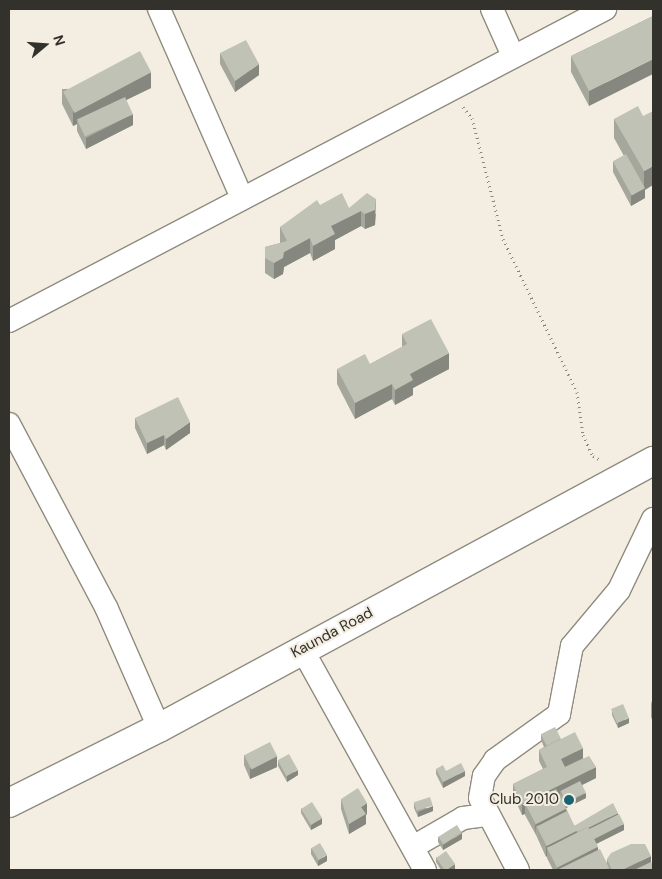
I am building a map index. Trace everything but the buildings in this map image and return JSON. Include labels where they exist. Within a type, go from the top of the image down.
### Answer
[{"type":"main road","name":"Kaunda Road","points":[[9,803],[159,728],[302,649],[653,461]]},
{"type":"street","points":[[159,9],[242,198]]},
{"type":"street","points":[[492,9],[513,56]]},
{"type":"street","points":[[9,321],[448,89],[605,9]]},
{"type":"street","points":[[9,426],[106,607],[159,728]]},
{"type":"street","points":[[518,870],[480,798],[484,776],[495,760],[559,714],[572,646],[619,590],[653,519]]},
{"type":"street","points":[[302,649],[425,870]]},
{"type":"street","points":[[412,846],[463,818],[488,815]]},
{"type":"path","points":[[448,89],[472,118],[504,239],[577,392],[583,435],[593,456],[600,460]]},
{"type":"place","name":"Club 2010","points":[[569,800]]}]
